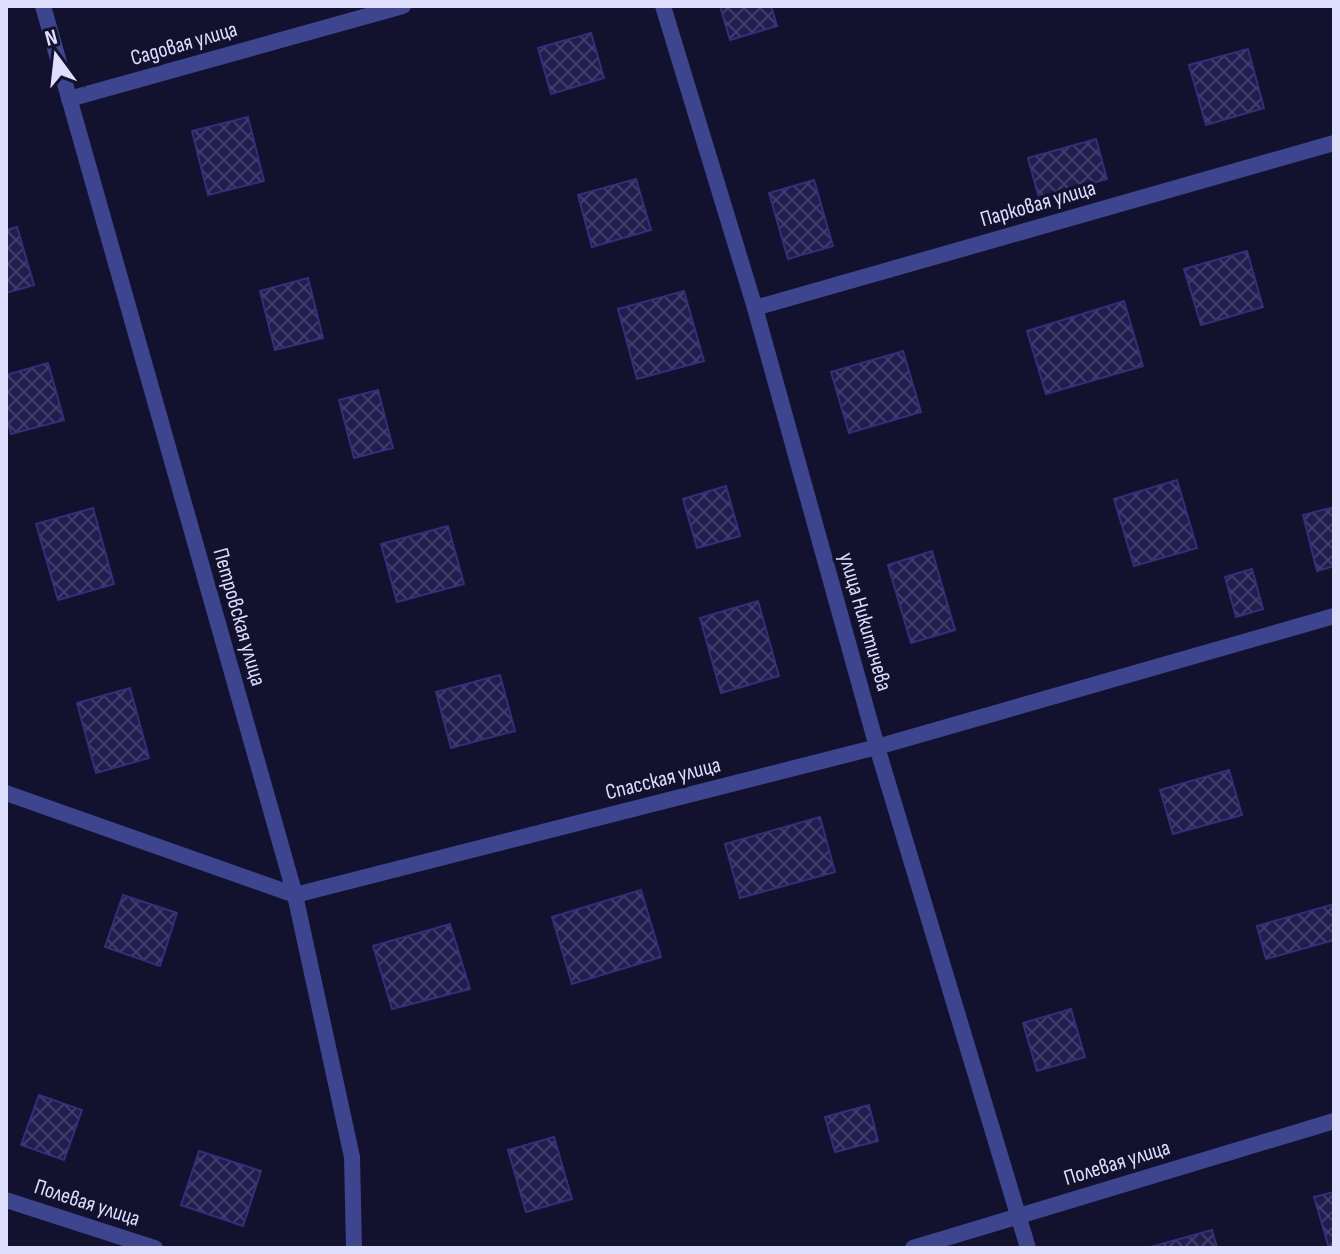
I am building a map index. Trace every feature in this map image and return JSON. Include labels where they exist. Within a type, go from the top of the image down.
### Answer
[{"type":"street","name":"Петровская улица","points":[[43,6],[295,895],[352,1157],[354,1248]]},
{"type":"street","name":"Садовая улица","points":[[69,99],[403,6]]},
{"type":"street","name":"улица Никитичева","points":[[663,6],[755,308],[877,747],[1028,1248]]},
{"type":"street","name":"Парковая улица","points":[[755,308],[1334,143]]},
{"type":"street","name":"Спасская улица","points":[[295,895],[877,747],[1334,616]]},
{"type":"street","points":[[6,793],[295,895]]},
{"type":"street","name":"Полевая улица","points":[[913,1248],[1334,1121]]},
{"type":"street","name":"Полевая улица","points":[[6,1200],[155,1248]]},
{"type":"building","points":[[720,6],[771,6],[777,26],[730,40]]},
{"type":"building","points":[[591,33],[604,78],[551,94],[538,48]]},
{"type":"building","points":[[1248,49],[1264,108],[1206,125],[1189,65]]},
{"type":"building","points":[[248,117],[264,181],[208,195],[192,131]]},
{"type":"building","points":[[1096,139],[1107,179],[1039,198],[1028,158]]},
{"type":"building","points":[[636,179],[651,230],[592,247],[578,195]]},
{"type":"building","points":[[814,180],[833,246],[788,259],[769,193]]},
{"type":"building","points":[[17,227],[34,285],[6,293],[6,230]]},
{"type":"building","points":[[1247,251],[1263,307],[1201,325],[1184,269]]},
{"type":"building","points":[[308,278],[323,338],[275,350],[260,291]]},
{"type":"building","points":[[684,291],[704,361],[637,379],[618,309]]},
{"type":"building","points":[[1124,301],[1143,366],[1046,394],[1027,331]]},
{"type":"building","points":[[903,351],[921,412],[849,433],[831,372]]},
{"type":"building","points":[[48,363],[64,420],[11,434],[6,415],[6,375]]},
{"type":"building","points":[[378,390],[393,448],[354,458],[339,400]]},
{"type":"building","points":[[1177,480],[1197,548],[1134,566],[1114,499]]},
{"type":"building","points":[[726,486],[740,536],[697,548],[683,499]]},
{"type":"building","points":[[1334,507],[1334,566],[1317,571],[1303,515]]},
{"type":"building","points":[[93,508],[114,584],[58,600],[36,524]]},
{"type":"building","points":[[448,526],[464,584],[397,602],[381,544]]},
{"type":"building","points":[[932,551],[955,630],[911,643],[888,565]]},
{"type":"building","points":[[1252,569],[1263,609],[1236,617],[1225,577]]},
{"type":"building","points":[[758,601],[779,676],[721,693],[700,618]]},
{"type":"building","points":[[500,675],[515,731],[451,748],[436,692]]},
{"type":"building","points":[[130,688],[149,758],[96,773],[77,703]]},
{"type":"building","points":[[1229,770],[1242,815],[1173,834],[1160,790]]},
{"type":"building","points":[[820,817],[835,872],[740,898],[725,844]]},
{"type":"building","points":[[641,890],[661,957],[572,984],[552,917]]},
{"type":"building","points":[[123,895],[177,913],[160,966],[105,947]]},
{"type":"building","points":[[1334,904],[1334,940],[1266,959],[1257,926]]},
{"type":"building","points":[[450,924],[470,989],[392,1009],[373,946]]},
{"type":"building","points":[[1071,1009],[1085,1057],[1037,1071],[1023,1023]]},
{"type":"building","points":[[39,1095],[82,1110],[64,1160],[21,1145]]},
{"type":"building","points":[[869,1105],[878,1141],[835,1152],[825,1117]]},
{"type":"building","points":[[554,1137],[572,1199],[526,1212],[508,1150]]},
{"type":"building","points":[[199,1151],[261,1171],[243,1226],[181,1205]]},
{"type":"building","points":[[1334,1192],[1334,1248],[1329,1248],[1314,1197]]},
{"type":"building","points":[[1212,1230],[1217,1248],[1147,1248]]}]
